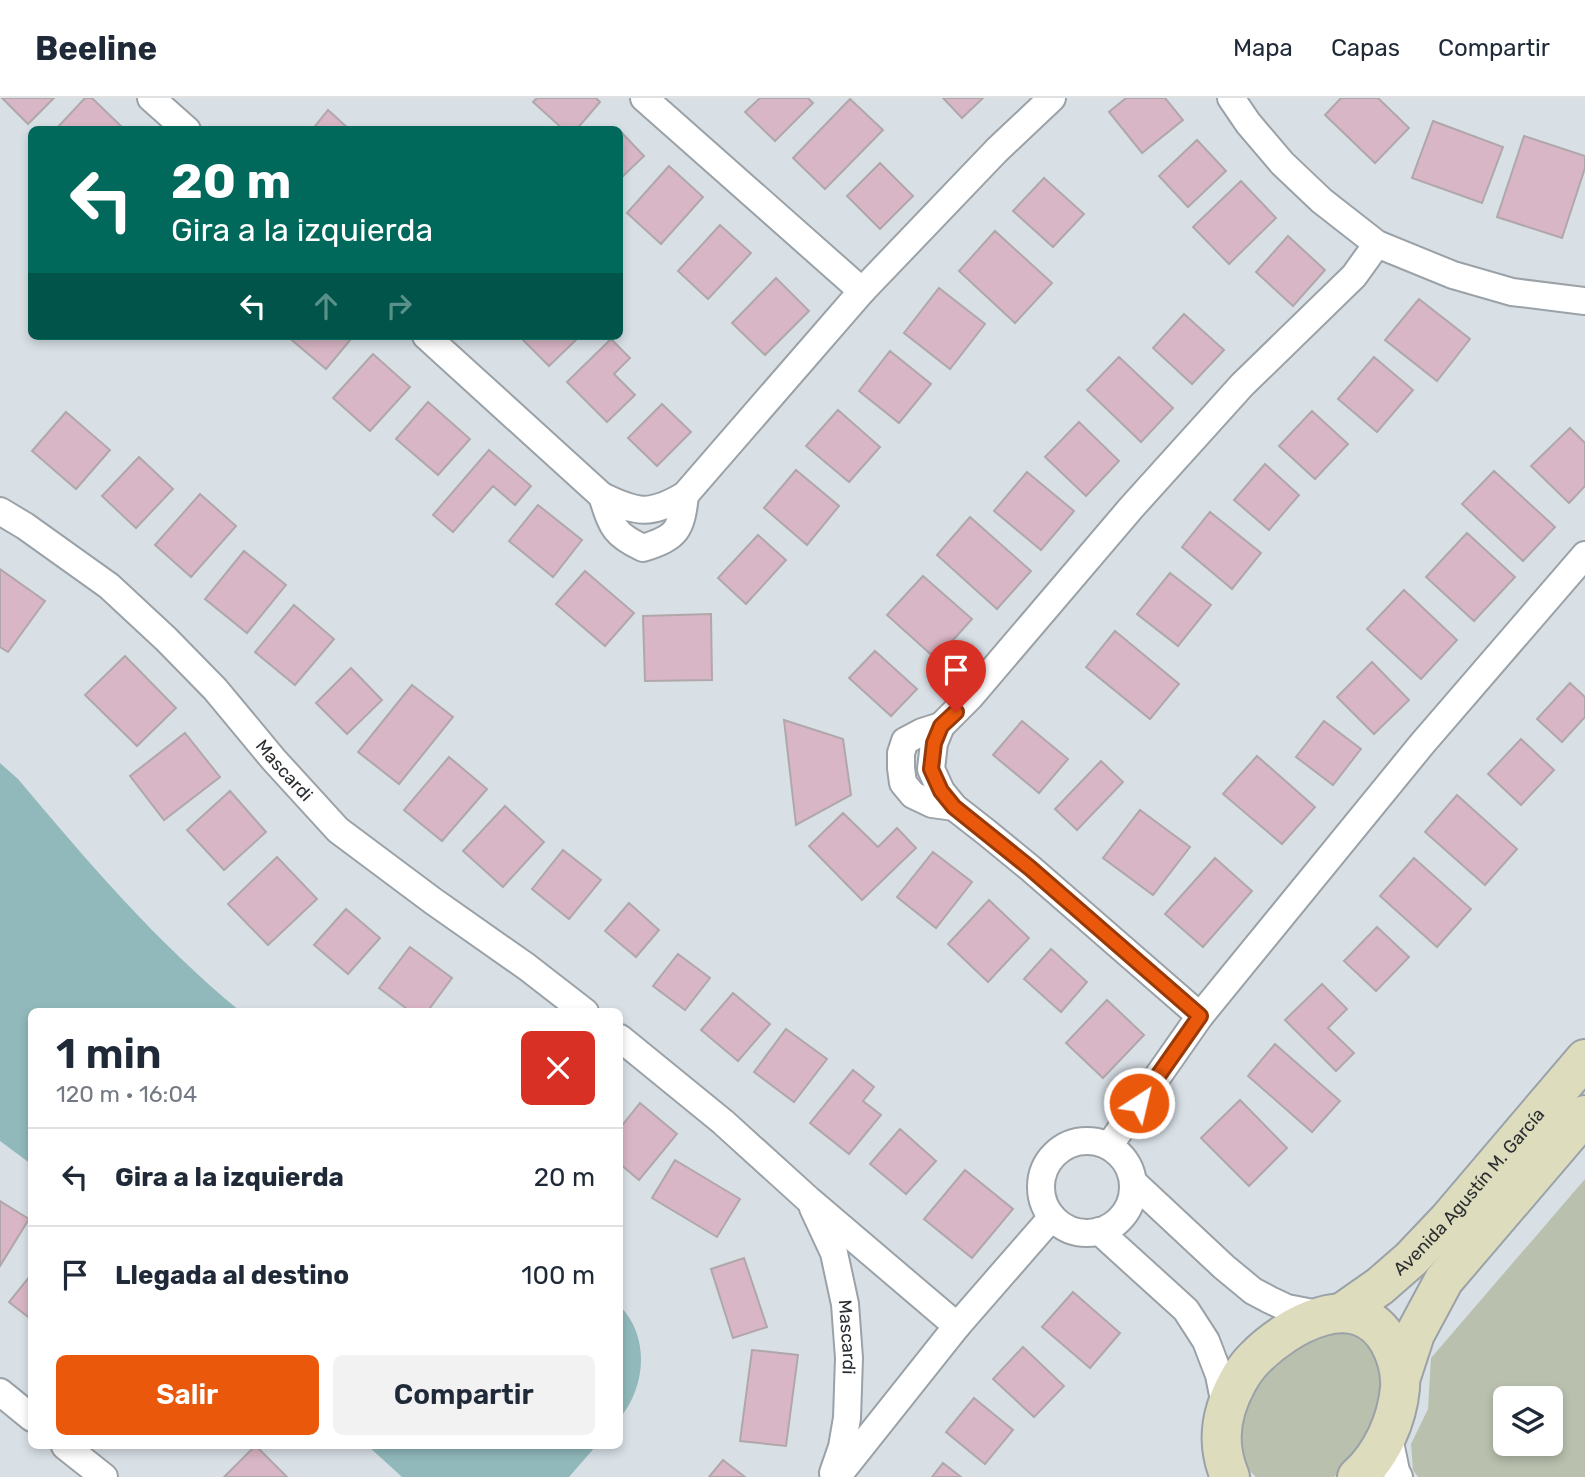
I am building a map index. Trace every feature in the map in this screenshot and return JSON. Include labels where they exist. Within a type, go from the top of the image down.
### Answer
[{"type":"main road","name":"Avenida Agustín M. García","points":[[1224,1422],[1237,1384],[1252,1361],[1277,1338],[1301,1324],[1333,1314],[1380,1286],[1411,1259],[1448,1220],[1585,1059]]},
{"type":"main road","name":"Avenida Agustín M. García","points":[[1357,1477],[1375,1456],[1388,1433],[1397,1408],[1401,1377],[1415,1334],[1444,1280],[1585,1115]]},
{"type":"main road","points":[[1333,1314],[1361,1316],[1377,1327],[1387,1338],[1401,1377]]},
{"type":"main road","points":[[1209,1477],[1224,1422]]},
{"type":"main road","points":[[1224,1422],[1223,1460],[1230,1477]]},
{"type":"street","points":[[151,98],[182,126]]},
{"type":"street","points":[[644,98],[862,291]]},
{"type":"street","points":[[430,340],[602,496],[627,508],[652,510],[667,506],[685,495],[862,291],[997,150],[1052,98]]},
{"type":"street","points":[[1231,98],[1282,163],[1322,201],[1377,244],[1453,275],[1512,292],[1585,302]]},
{"type":"street","points":[[1200,1016],[1030,868],[954,807],[932,804],[913,794],[903,783],[901,753],[905,741],[941,726],[970,697],[1131,508],[1242,385],[1354,276],[1377,244]]},
{"type":"street","points":[[602,496],[611,523],[624,539],[643,548],[662,542],[676,533],[683,516],[685,495]]},
{"type":"street","name":"Mascardi","points":[[0,511],[109,586],[166,639],[215,689],[274,761],[338,830],[580,1008]]},
{"type":"street","points":[[1109,1146],[1200,1016],[1422,744],[1585,555]]},
{"type":"street","name":"Mascardi","points":[[623,1040],[723,1122],[809,1200],[957,1326]]},
{"type":"street","points":[[1094,1141],[1109,1146],[1121,1155],[1129,1167],[1133,1182],[1129,1207],[1121,1218],[1111,1227],[1086,1233],[1073,1231],[1052,1217],[1044,1203],[1041,1188],[1044,1172],[1051,1158],[1063,1147],[1078,1142],[1094,1141]]},
{"type":"street","points":[[1133,1182],[1253,1291],[1287,1308],[1333,1314]]},
{"type":"street","name":"Mascardi","points":[[809,1200],[834,1253],[845,1304],[849,1358],[847,1418],[834,1477]]},
{"type":"street","points":[[834,1477],[957,1326],[1052,1217]]},
{"type":"street","points":[[1099,1231],[1186,1310],[1206,1341],[1219,1375],[1224,1422]]},
{"type":"street","points":[[0,1392],[28,1415]]},
{"type":"street","points":[[1388,1433],[1399,1477]]},
{"type":"street","points":[[69,1449],[104,1477]]},
{"type":"green space","points":[[1585,1179],[1585,1477],[1418,1477],[1413,1470],[1411,1444],[1428,1409],[1431,1358]]},
{"type":"green space","points":[[1338,1330],[1353,1334],[1366,1342],[1381,1366],[1381,1416],[1340,1473],[1334,1477],[1256,1477],[1245,1466],[1240,1451],[1239,1430],[1251,1389],[1284,1351]]},
{"type":"water","points":[[0,763],[18,779],[151,929],[236,1008],[28,1008],[28,1162],[0,1141]]},
{"type":"water","points":[[623,1310],[636,1332],[641,1362],[639,1377],[623,1414]]},
{"type":"water","points":[[371,1449],[593,1449],[569,1477],[402,1477]]},
{"type":"building","points":[[2,98],[54,98],[28,124]]},
{"type":"building","points":[[85,98],[92,98],[121,126],[59,126]]},
{"type":"building","points":[[537,98],[596,98],[600,102],[579,126],[560,126],[533,102]]},
{"type":"building","points":[[760,98],[808,98],[813,103],[775,141],[745,112]]},
{"type":"building","points":[[943,98],[983,98],[962,118]]},
{"type":"building","points":[[1126,98],[1165,98],[1183,120],[1142,153],[1109,112]]},
{"type":"building","points":[[1341,98],[1378,98],[1409,128],[1375,163],[1325,115]]},
{"type":"building","points":[[850,99],[883,130],[825,189],[793,158]]},
{"type":"building","points":[[328,110],[346,126],[315,126]]},
{"type":"building","points":[[1433,121],[1503,147],[1482,203],[1412,178]]},
{"type":"building","points":[[623,134],[644,156],[623,176]]},
{"type":"building","points":[[1524,136],[1585,156],[1585,168],[1562,238],[1497,217]]},
{"type":"building","points":[[1197,140],[1226,171],[1188,207],[1159,176]]},
{"type":"building","points":[[880,163],[913,196],[880,229],[847,196]]},
{"type":"building","points":[[669,166],[703,197],[661,244],[627,213]]},
{"type":"building","points":[[1044,178],[1084,214],[1053,247],[1013,211]]},
{"type":"building","points":[[1241,181],[1276,218],[1229,264],[1193,227]]},
{"type":"building","points":[[720,225],[751,253],[708,299],[678,271]]},
{"type":"building","points":[[995,231],[1052,283],[1015,323],[959,271]]},
{"type":"building","points":[[1288,236],[1325,270],[1293,306],[1256,272]]},
{"type":"building","points":[[776,278],[809,311],[765,355],[732,323]]},
{"type":"building","points":[[939,288],[985,324],[950,369],[904,333]]},
{"type":"building","points":[[1419,299],[1470,339],[1437,381],[1385,340]]},
{"type":"building","points":[[1184,314],[1224,350],[1192,384],[1153,348]]},
{"type":"building","points":[[292,340],[350,340],[326,369]]},
{"type":"building","points":[[523,340],[576,340],[549,366]]},
{"type":"building","points":[[612,340],[630,358],[614,374],[635,395],[607,422],[567,382]]},
{"type":"building","points":[[890,351],[931,384],[899,423],[859,391]]},
{"type":"building","points":[[373,354],[410,387],[370,431],[333,398]]},
{"type":"building","points":[[1119,357],[1173,408],[1141,442],[1087,390]]},
{"type":"building","points":[[1374,357],[1413,390],[1377,432],[1338,399]]},
{"type":"building","points":[[428,402],[470,439],[438,475],[396,439]]},
{"type":"building","points":[[662,404],[691,432],[657,466],[628,438]]},
{"type":"building","points":[[838,410],[880,447],[849,482],[806,446]]},
{"type":"building","points":[[1312,411],[1348,444],[1315,479],[1279,446]]},
{"type":"building","points":[[66,412],[110,450],[76,489],[32,451]]},
{"type":"building","points":[[1079,422],[1119,461],[1086,496],[1045,457]]},
{"type":"building","points":[[1570,428],[1585,443],[1585,486],[1569,503],[1531,466]]},
{"type":"building","points":[[489,450],[531,486],[515,505],[493,486],[453,532],[433,515]]},
{"type":"building","points":[[139,457],[173,489],[136,528],[102,496]]},
{"type":"building","points":[[1265,464],[1299,495],[1269,530],[1234,500]]},
{"type":"building","points":[[796,470],[839,506],[807,545],[764,508]]},
{"type":"building","points":[[1494,471],[1555,527],[1523,561],[1462,504]]},
{"type":"building","points":[[1027,472],[1074,511],[1041,550],[994,511]]},
{"type":"building","points":[[200,494],[236,526],[191,577],[155,545]]},
{"type":"building","points":[[538,505],[582,540],[553,577],[509,541]]},
{"type":"building","points":[[1210,512],[1261,553],[1232,589],[1182,547]]},
{"type":"building","points":[[970,517],[1031,571],[997,609],[937,555]]},
{"type":"building","points":[[1467,533],[1515,577],[1474,621],[1426,577]]},
{"type":"building","points":[[758,535],[786,560],[746,604],[718,578]]},
{"type":"building","points":[[244,551],[286,585],[247,633],[205,599]]},
{"type":"building","points":[[0,569],[45,601],[8,652],[0,647]]},
{"type":"building","points":[[585,571],[634,613],[605,646],[556,604]]},
{"type":"building","points":[[1170,573],[1211,605],[1178,646],[1137,614]]},
{"type":"building","points":[[923,576],[972,619],[936,659],[887,615]]},
{"type":"building","points":[[1404,590],[1457,640],[1421,679],[1367,629]]},
{"type":"building","points":[[294,605],[334,639],[295,685],[255,652]]},
{"type":"building","points":[[711,614],[712,680],[645,681],[643,616]]},
{"type":"building","points":[[1115,631],[1179,684],[1150,719],[1086,667]]},
{"type":"building","points":[[875,651],[917,689],[891,716],[849,678]]},
{"type":"building","points":[[125,656],[176,708],[137,746],[85,695]]},
{"type":"building","points":[[1372,662],[1409,700],[1374,734],[1337,697]]},
{"type":"building","points":[[351,668],[382,700],[347,734],[316,703]]},
{"type":"building","points":[[1570,683],[1585,697],[1585,717],[1562,742],[1537,719]]},
{"type":"building","points":[[412,685],[453,717],[399,784],[358,752]]},
{"type":"building","points":[[784,720],[843,739],[851,795],[796,825]]},
{"type":"building","points":[[1022,721],[1068,759],[1039,793],[993,755]]},
{"type":"building","points":[[1324,721],[1361,749],[1333,785],[1296,757]]},
{"type":"building","points":[[185,733],[220,777],[164,820],[130,776]]},
{"type":"building","points":[[1521,739],[1554,770],[1521,805],[1488,774]]},
{"type":"building","points":[[1257,756],[1315,807],[1282,844],[1223,794]]},
{"type":"building","points":[[449,757],[487,789],[442,841],[404,810]]},
{"type":"building","points":[[1101,761],[1123,782],[1077,830],[1055,809]]},
{"type":"building","points":[[230,791],[266,832],[224,870],[187,830]]},
{"type":"building","points":[[1457,795],[1517,849],[1485,885],[1425,832]]},
{"type":"building","points":[[505,806],[544,842],[503,887],[463,851]]},
{"type":"building","points":[[1140,810],[1190,847],[1153,895],[1103,858]]},
{"type":"building","points":[[843,813],[878,847],[897,828],[916,848],[862,900],[809,846]]},
{"type":"building","points":[[563,850],[601,880],[569,919],[532,889]]},
{"type":"building","points":[[933,852],[972,882],[936,928],[897,897]]},
{"type":"building","points":[[277,857],[317,899],[268,945],[228,904]]},
{"type":"building","points":[[1215,858],[1252,891],[1203,947],[1165,914]]},
{"type":"building","points":[[1414,858],[1471,909],[1437,947],[1380,896]]},
{"type":"building","points":[[989,900],[1029,938],[988,982],[948,944]]},
{"type":"building","points":[[629,903],[659,930],[636,957],[605,931]]},
{"type":"building","points":[[346,909],[380,938],[348,974],[314,945]]},
{"type":"building","points":[[1377,927],[1409,957],[1376,991],[1344,961]]},
{"type":"building","points":[[410,947],[452,978],[430,1008],[406,1008],[379,988]]},
{"type":"building","points":[[1051,949],[1087,982],[1061,1012],[1024,979]]},
{"type":"building","points":[[678,954],[710,978],[685,1010],[653,986]]},
{"type":"building","points":[[1322,984],[1347,1009],[1328,1028],[1354,1053],[1336,1071],[1285,1020]]},
{"type":"building","points":[[733,993],[770,1024],[738,1061],[701,1030]]},
{"type":"building","points":[[1107,1000],[1144,1035],[1103,1078],[1066,1043]]},
{"type":"building","points":[[786,1029],[827,1059],[794,1102],[754,1072]]},
{"type":"building","points":[[1275,1044],[1340,1101],[1312,1132],[1248,1076]]},
{"type":"building","points":[[853,1070],[874,1087],[863,1101],[881,1115],[849,1154],[810,1123]]},
{"type":"building","points":[[1240,1100],[1287,1148],[1249,1186],[1201,1138]]},
{"type":"building","points":[[640,1103],[677,1134],[639,1180],[623,1167],[623,1124]]},
{"type":"building","points":[[900,1129],[936,1161],[906,1194],[870,1164]]},
{"type":"building","points":[[675,1160],[740,1199],[717,1237],[652,1198]]},
{"type":"building","points":[[965,1170],[1013,1209],[972,1258],[924,1219]]},
{"type":"building","points":[[0,1201],[28,1221],[0,1266]]},
{"type":"building","points":[[744,1258],[767,1327],[733,1338],[711,1269]]},
{"type":"building","points":[[28,1278],[28,1317],[9,1302]]},
{"type":"building","points":[[1073,1292],[1120,1333],[1090,1368],[1042,1327]]},
{"type":"building","points":[[1023,1347],[1064,1386],[1034,1417],[993,1379]]},
{"type":"building","points":[[752,1350],[798,1355],[786,1446],[740,1441]]},
{"type":"building","points":[[974,1398],[1013,1430],[985,1464],[946,1432]]},
{"type":"building","points":[[252,1449],[259,1449],[287,1477],[224,1477]]},
{"type":"building","points":[[723,1460],[745,1477],[709,1477]]},
{"type":"building","points":[[943,1463],[961,1477],[932,1477]]},
{"type":"route","points":[[956,712],[941,726],[934,743],[931,769],[941,791],[954,807],[1030,868],[1200,1016],[1139,1103]]}]
